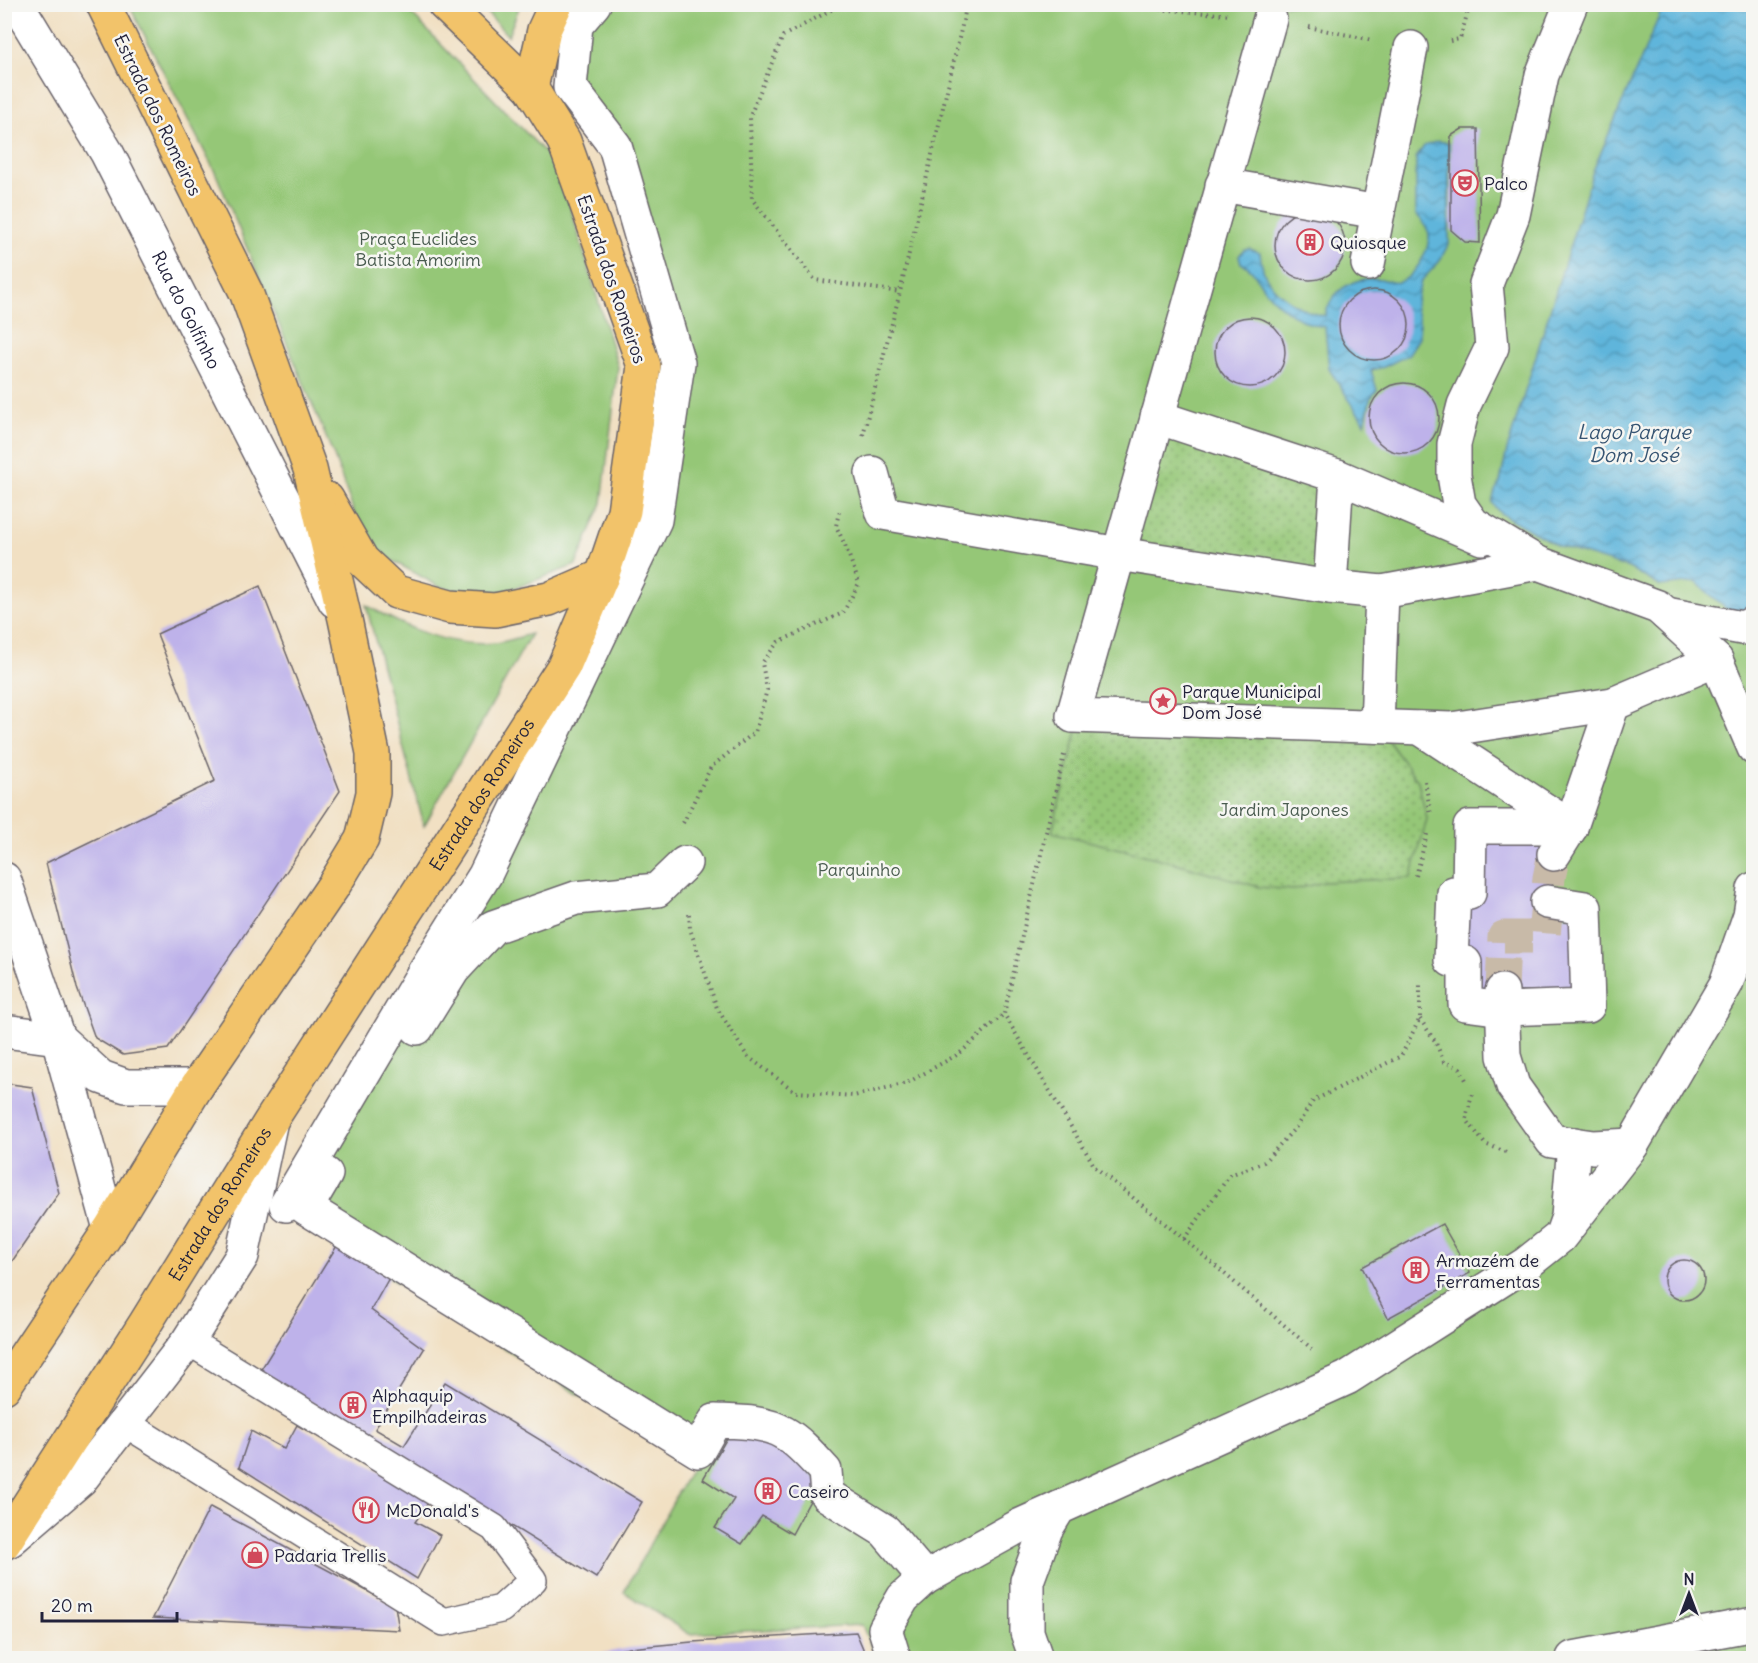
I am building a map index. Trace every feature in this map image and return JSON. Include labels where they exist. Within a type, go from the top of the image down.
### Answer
[{"type":"main road","name":"Estrada dos Romeiros","points":[[4,1387],[13,1362],[110,1228],[197,1086],[334,885],[362,839],[373,793],[373,753],[310,469],[246,292],[103,4]]},
{"type":"main road","name":"Estrada dos Romeiros","points":[[4,1544],[145,1324],[270,1122],[564,666],[602,576],[624,511],[644,366],[564,141],[531,88],[444,4]]},
{"type":"main road","points":[[531,88],[544,30],[556,4]]},
{"type":"main road","points":[[310,469],[362,560],[396,592],[450,608],[495,610],[549,599],[602,576]]},
{"type":"street","name":"Rua do Golfinho","points":[[17,4],[107,153],[345,619]]},
{"type":"street","points":[[286,1205],[485,874],[655,520],[678,363],[615,147],[570,87],[576,24],[594,4]]},
{"type":"street","points":[[1538,562],[1473,524],[1459,504],[1454,475],[1454,444],[1464,405],[1492,347],[1486,284],[1513,214],[1542,75],[1571,4]]},
{"type":"street","points":[[1272,11],[1073,716],[1451,729],[1613,704],[1716,660]]},
{"type":"street","points":[[1368,264],[1411,48]]},
{"type":"street","points":[[1222,185],[1378,212]]},
{"type":"street","points":[[1157,417],[1337,476],[1538,562],[1658,608],[1716,660],[1754,748]]},
{"type":"street","points":[[872,473],[883,513],[1119,554],[1330,587],[1382,592],[1538,562]]},
{"type":"street","points":[[1330,587],[1337,476]]},
{"type":"street","points":[[1377,726],[1382,592]]},
{"type":"street","points":[[1666,614],[1742,628],[1754,623]]},
{"type":"street","points":[[1562,841],[1613,704]]},
{"type":"street","points":[[1420,728],[1562,841]]},
{"type":"street","points":[[1547,902],[1585,908],[1588,1005],[1503,1000],[1465,1004],[1465,963],[1451,960],[1454,892],[1468,892],[1470,827],[1562,841]]},
{"type":"street","points":[[685,863],[657,890],[576,898],[493,927],[453,970],[306,1208],[698,1451],[715,1421],[752,1423],[783,1432],[801,1446],[825,1471],[827,1495],[885,1531],[925,1578]]},
{"type":"street","points":[[4,879],[58,1038],[110,1228]]},
{"type":"street","points":[[894,1659],[885,1629],[903,1598],[925,1578],[1021,1525],[1347,1378],[1526,1264],[1560,1237],[1632,1145],[1726,984],[1752,906]]},
{"type":"street","points":[[1503,1000],[1504,1056],[1513,1086],[1552,1141],[1593,1147],[1632,1145]]},
{"type":"street","points":[[4,1031],[58,1038],[101,1077],[126,1086],[197,1086]]},
{"type":"street","points":[[4,1544],[81,1479],[188,1341],[242,1256],[270,1122]]},
{"type":"street","points":[[1560,1237],[1568,1217],[1574,1144]]},
{"type":"street","points":[[1036,1659],[1027,1632],[1027,1581],[1046,1528],[1059,1508]]},
{"type":"street","points":[[1573,1659],[1754,1624]]},
{"type":"lane","points":[[125,1423],[444,1622],[501,1609],[533,1580],[494,1528],[188,1341]]},
{"type":"path","points":[[842,4],[783,36],[750,116],[752,199],[815,280],[900,292]]},
{"type":"path","points":[[967,4],[900,292],[863,436],[872,473],[843,501],[836,526],[859,583],[843,613],[778,642],[762,663],[767,690],[755,732],[711,767],[682,824],[690,929],[717,1008],[747,1056],[796,1092],[854,1096],[908,1083],[960,1053],[1004,1014],[1073,716]]},
{"type":"path","points":[[1094,4],[1272,11]]},
{"type":"path","points":[[1424,777],[1431,818]]},
{"type":"path","points":[[1414,881],[1428,829]]},
{"type":"path","points":[[1184,1239],[1230,1175],[1264,1162],[1296,1128],[1313,1101],[1401,1056],[1420,1018],[1420,976]]},
{"type":"path","points":[[1004,1014],[1095,1167],[1184,1239],[1347,1378]]},
{"type":"green space","name":"Praça Euclides Batista Amorim","points":[[129,5],[403,5],[558,166],[618,367],[602,503],[576,565],[491,597],[440,587],[366,546],[334,456],[216,174]]},
{"type":"green space","points":[[480,5],[520,5],[508,36]]},
{"type":"green space","name":"Parque Municipal Dom José","points":[[602,5],[1753,5],[1753,1655],[1735,1658],[876,1658],[862,1625],[689,1634],[624,1592],[693,1465],[287,1215],[487,878],[683,360],[578,86],[580,28]]},
{"type":"green space","points":[[1159,424],[1332,479],[1326,581],[1125,550]]},
{"type":"green space","points":[[366,605],[412,628],[461,642],[495,643],[531,634],[424,826]]},
{"type":"green space","name":"Jardim Japones","points":[[1079,723],[1382,733],[1418,781],[1427,819],[1411,878],[1324,882],[1293,890],[1259,887],[1176,863],[1052,832]]},
{"type":"water","name":"Lago Parque Dom José","points":[[1664,5],[1753,5],[1753,612],[1743,624],[1696,582],[1660,586],[1629,568],[1558,546],[1500,513],[1492,503],[1593,171]]},
{"type":"water","points":[[1438,141],[1449,143],[1449,243],[1439,262],[1421,281],[1415,306],[1419,321],[1419,338],[1408,355],[1384,367],[1371,370],[1377,390],[1370,399],[1365,424],[1329,369],[1325,327],[1308,323],[1285,309],[1265,290],[1252,271],[1241,263],[1239,256],[1244,250],[1250,249],[1260,253],[1265,274],[1276,290],[1300,307],[1325,316],[1332,299],[1338,292],[1353,283],[1381,279],[1394,283],[1405,279],[1419,264],[1426,251],[1429,238],[1427,228],[1416,214],[1416,158],[1424,146]]},
{"type":"building","name":"Palco","points":[[1462,129],[1478,129],[1480,243],[1465,242],[1451,230],[1451,136]]},
{"type":"building","name":"Quiosque","points":[[1310,210],[1323,213],[1335,220],[1342,232],[1345,245],[1342,258],[1335,270],[1323,277],[1310,280],[1297,277],[1285,270],[1278,258],[1275,245],[1278,232],[1285,220],[1297,213]]},
{"type":"building","name":"Quiosque","points":[[1381,290],[1394,296],[1403,305],[1407,311],[1409,325],[1407,339],[1399,350],[1388,358],[1367,360],[1349,350],[1341,339],[1339,318],[1349,300],[1360,292]]},
{"type":"building","points":[[1257,317],[1270,323],[1279,332],[1283,338],[1285,352],[1283,366],[1275,377],[1264,385],[1243,387],[1225,377],[1217,366],[1215,345],[1225,327],[1236,319]]},
{"type":"building","points":[[1411,383],[1424,389],[1433,398],[1437,404],[1439,418],[1437,432],[1429,443],[1418,451],[1397,453],[1379,443],[1371,432],[1369,411],[1379,393],[1390,385]]},
{"type":"building","points":[[260,586],[340,791],[168,1049],[123,1055],[95,1038],[77,988],[46,863],[215,781],[157,634]]},
{"type":"building","points":[[1480,839],[1556,840],[1550,916],[1579,916],[1581,991],[1478,991],[1478,952],[1466,951],[1467,904]]},
{"type":"building","points":[[4,1083],[32,1087],[59,1193],[4,1273]]},
{"type":"building","name":"Armazém de Ferramentas","points":[[1442,1224],[1470,1273],[1388,1318],[1362,1267]]},
{"type":"building","name":"Alphaquip Empilhadeiras","points":[[338,1244],[390,1276],[371,1310],[424,1349],[375,1429],[404,1446],[445,1382],[642,1502],[596,1578],[260,1371]]},
{"type":"building","points":[[1684,1260],[1692,1261],[1698,1266],[1703,1272],[1703,1288],[1698,1294],[1692,1299],[1684,1300],[1676,1299],[1670,1294],[1665,1288],[1664,1280],[1665,1272],[1670,1266],[1676,1261]]},
{"type":"building","name":"McDonald's","points":[[297,1425],[431,1499],[415,1522],[440,1535],[417,1579],[239,1467],[251,1431],[284,1449]]},
{"type":"building","name":"Caseiro","points":[[731,1431],[780,1444],[820,1482],[792,1534],[762,1516],[742,1544],[715,1528],[734,1499],[703,1479]]},
{"type":"building","points":[[210,1507],[395,1606],[399,1630],[153,1618]]},
{"type":"building","points":[[856,1632],[867,1658],[585,1657],[629,1648],[692,1642]]},
{"type":"tunnel","points":[[1502,991],[1504,937],[1544,937],[1549,878],[1554,854]]},
{"type":"place","name":"Palco","points":[[1465,183]]},
{"type":"place","name":"Quiosque","points":[[1310,242]]},
{"type":"place","name":"Parque Municipal Dom José","points":[[1163,701]]},
{"type":"place","name":"Armazém de Ferramentas","points":[[1416,1270]]},
{"type":"place","name":"Alphaquip Empilhadeiras","points":[[353,1405]]},
{"type":"place","name":"Caseiro","points":[[768,1491]]},
{"type":"place","name":"McDonald's","points":[[366,1510]]},
{"type":"place","name":"Padaria Trellis","points":[[255,1555]]},
{"type":"park label","name":"Parquinho","points":[[859,869]]}]
